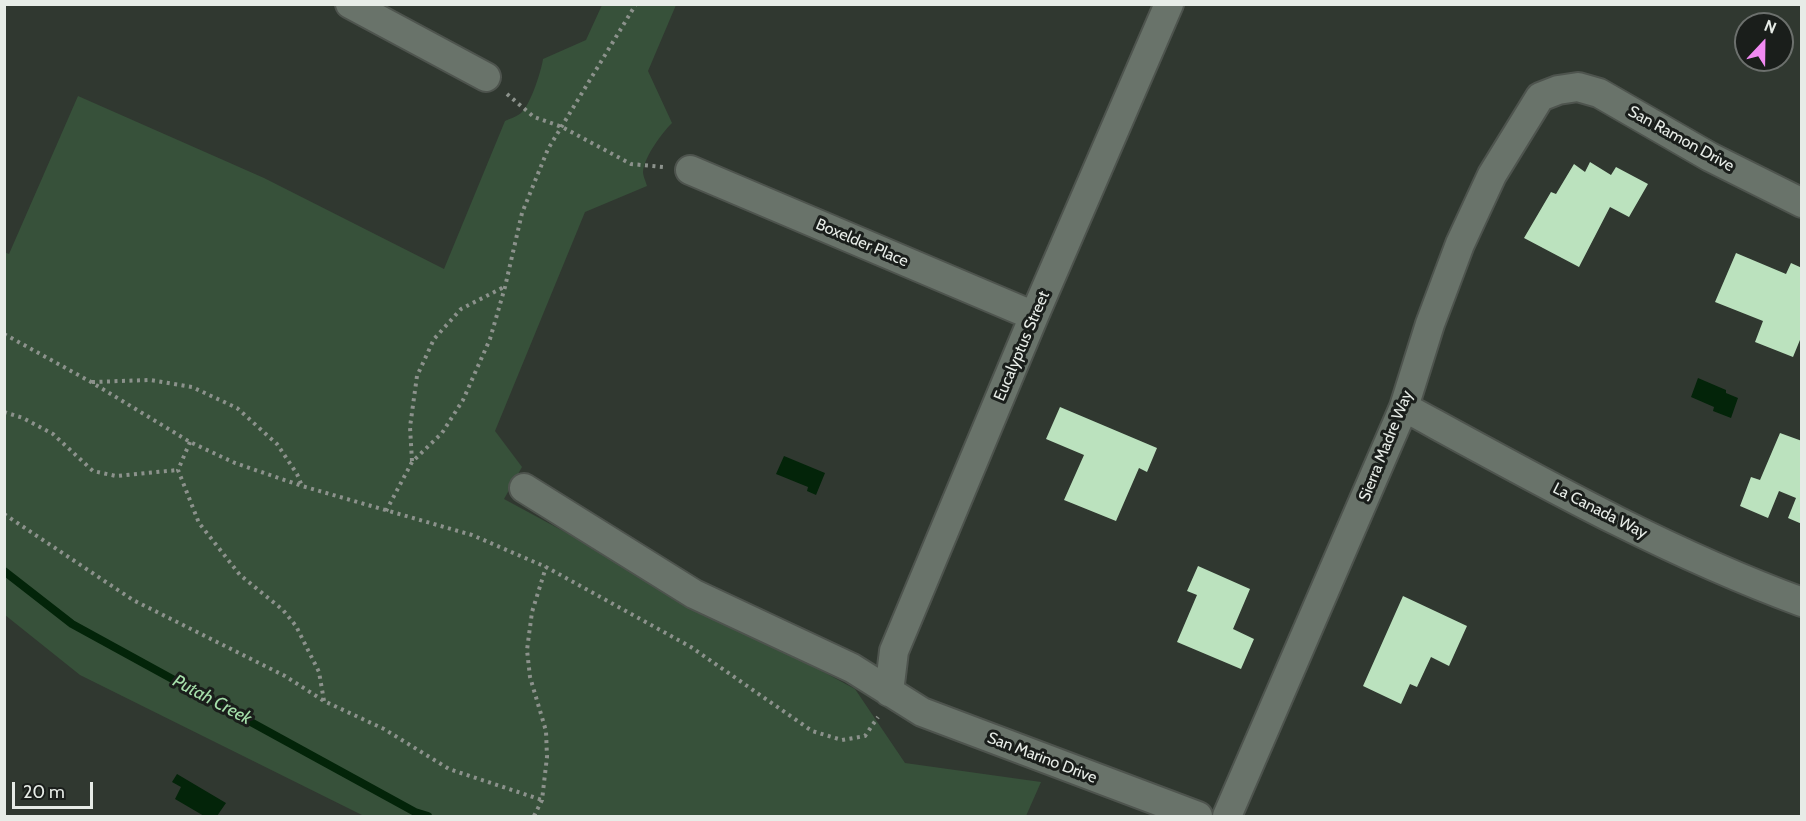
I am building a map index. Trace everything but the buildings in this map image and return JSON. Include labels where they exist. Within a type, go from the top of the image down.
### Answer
[{"type":"street","points":[[350,4],[486,77]]},
{"type":"street","name":"Eucalyptus Street","points":[[889,692],[894,651],[1034,316],[1169,4]]},
{"type":"street","name":"San Ramon Drive","points":[[1558,90],[1578,87],[1599,93],[1710,157],[1802,203]]},
{"type":"street","name":"Sierra Madre Way","points":[[1227,816],[1404,407],[1430,324],[1456,254],[1492,175],[1540,97],[1558,90]]},
{"type":"street","name":"Boxelder Place","points":[[690,170],[1034,316]]},
{"type":"street","name":"La Canada Way","points":[[1404,407],[1562,493],[1631,527],[1760,586],[1802,602]]},
{"type":"street","name":"San Marino Drive","points":[[524,488],[693,594],[852,668],[922,712],[1197,816]]},
{"type":"path","points":[[386,511],[412,462],[442,432],[463,400],[490,339],[522,213],[548,149],[636,4]]},
{"type":"path","points":[[486,77],[534,117],[562,127],[631,164],[690,170]]},
{"type":"path","points":[[412,462],[410,427],[417,376],[434,339],[461,309],[505,287]]},
{"type":"path","points":[[4,334],[91,382],[190,442],[235,463],[302,486],[472,535],[546,567],[691,648],[812,731],[842,740],[865,736],[876,723],[889,692]]},
{"type":"path","points":[[91,382],[150,380],[192,387],[237,408],[277,444],[297,474],[302,486]]},
{"type":"path","points":[[4,412],[22,418],[53,434],[93,471],[116,476],[178,470]]},
{"type":"path","points":[[190,442],[178,470],[199,523],[240,575],[284,610],[296,626],[319,672],[324,701]]},
{"type":"path","points":[[4,514],[133,600],[285,676],[324,701],[384,729],[449,769],[542,800]]},
{"type":"path","points":[[534,816],[542,800],[547,757],[546,731],[530,677],[527,650],[531,612],[546,567]]},
{"type":"shaded area","points":[[602,5],[676,5],[648,71],[672,123],[659,139],[644,166],[643,172],[647,186],[585,212],[495,431],[522,467],[504,499],[855,689],[905,763],[1041,782],[1026,816],[364,816],[80,675],[5,615],[4,252],[9,254],[78,96],[264,178],[444,269],[505,121],[522,112],[529,102],[543,59],[586,40]]},
{"type":"shaded area","points":[[1698,378],[1738,398],[1731,418],[1713,411],[1714,407],[1691,397]]},
{"type":"shaded area","points":[[784,456],[825,473],[816,495],[807,491],[808,487],[776,474]]},
{"type":"shaded area","points":[[177,774],[226,803],[217,816],[204,816],[175,799],[181,787],[172,782]]},
{"type":"waterway","name":"Putah Creek","points":[[4,571],[72,624],[415,812],[428,816]]}]
